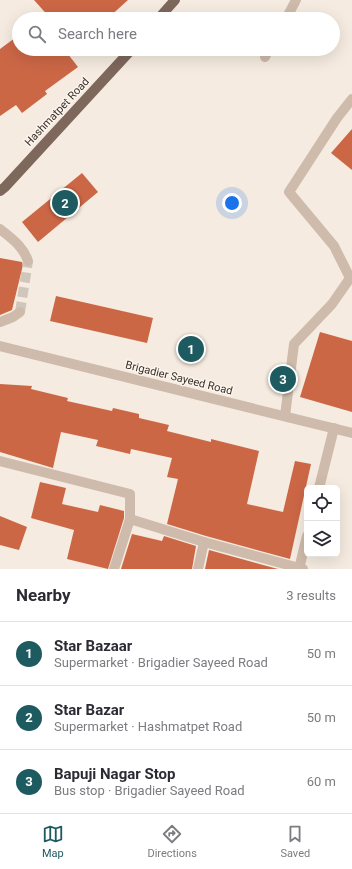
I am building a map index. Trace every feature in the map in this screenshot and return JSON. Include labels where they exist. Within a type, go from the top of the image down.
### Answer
[{"type":"main road","points":[[164,12],[175,0]]},
{"type":"main road","name":"Hashmatpet Road","points":[[0,191],[126,56]]},
{"type":"street","points":[[290,12],[296,0]]},
{"type":"street","points":[[285,416],[294,344],[332,304],[350,278],[334,246],[289,192],[337,118],[352,99]]},
{"type":"street","points":[[0,229],[18,245],[25,253],[28,261]]},
{"type":"street","points":[[0,322],[13,317],[20,312]]},
{"type":"street","name":"Brigadier Sayeed Road","points":[[0,346],[352,433]]},
{"type":"street","points":[[320,485],[334,428]]},
{"type":"street","points":[[0,461],[130,494],[130,519],[114,569]]},
{"type":"street","points":[[130,519],[300,569],[304,550]]},
{"type":"street","points":[[198,569],[204,542]]},
{"type":"building","points":[[34,0],[128,0],[115,12],[45,12]]},
{"type":"building","points":[[12,40],[12,56],[69,56],[78,67],[45,91],[47,94],[22,113],[16,105],[0,116],[0,49]]},
{"type":"building","points":[[352,129],[352,170],[331,153]]},
{"type":"building","points":[[82,173],[98,192],[38,242],[22,222]]},
{"type":"building","points":[[0,258],[22,262],[23,265],[12,310],[0,315]]},
{"type":"building","points":[[56,296],[153,318],[147,343],[50,321]]},
{"type":"building","points":[[320,332],[352,341],[352,412],[300,397]]},
{"type":"building","points":[[0,384],[32,386],[31,389],[68,398],[67,401],[112,411],[113,408],[139,414],[139,418],[169,425],[167,431],[211,442],[211,439],[259,451],[247,504],[283,512],[295,461],[311,464],[306,485],[304,485],[304,496],[290,559],[167,524],[178,479],[167,477],[172,458],[131,449],[130,454],[96,446],[98,440],[61,432],[53,468],[0,452]]},
{"type":"building","points":[[40,482],[66,488],[62,504],[98,512],[100,505],[124,511],[124,518],[108,569],[67,559],[74,530],[31,518]]},
{"type":"building","points":[[0,516],[27,527],[19,550],[0,545]]},
{"type":"building","points":[[132,534],[162,541],[164,536],[196,546],[192,569],[121,569]]},
{"type":"building","points":[[209,550],[278,569],[205,569]]},
{"type":"tunnel","points":[[20,312],[28,261]]},
{"type":"place","name":"Star Bazar","points":[[65,203]]},
{"type":"place","name":"Star Bazaar","points":[[191,349]]},
{"type":"place","name":"Bapuji Nagar Stop","points":[[283,379]]}]
